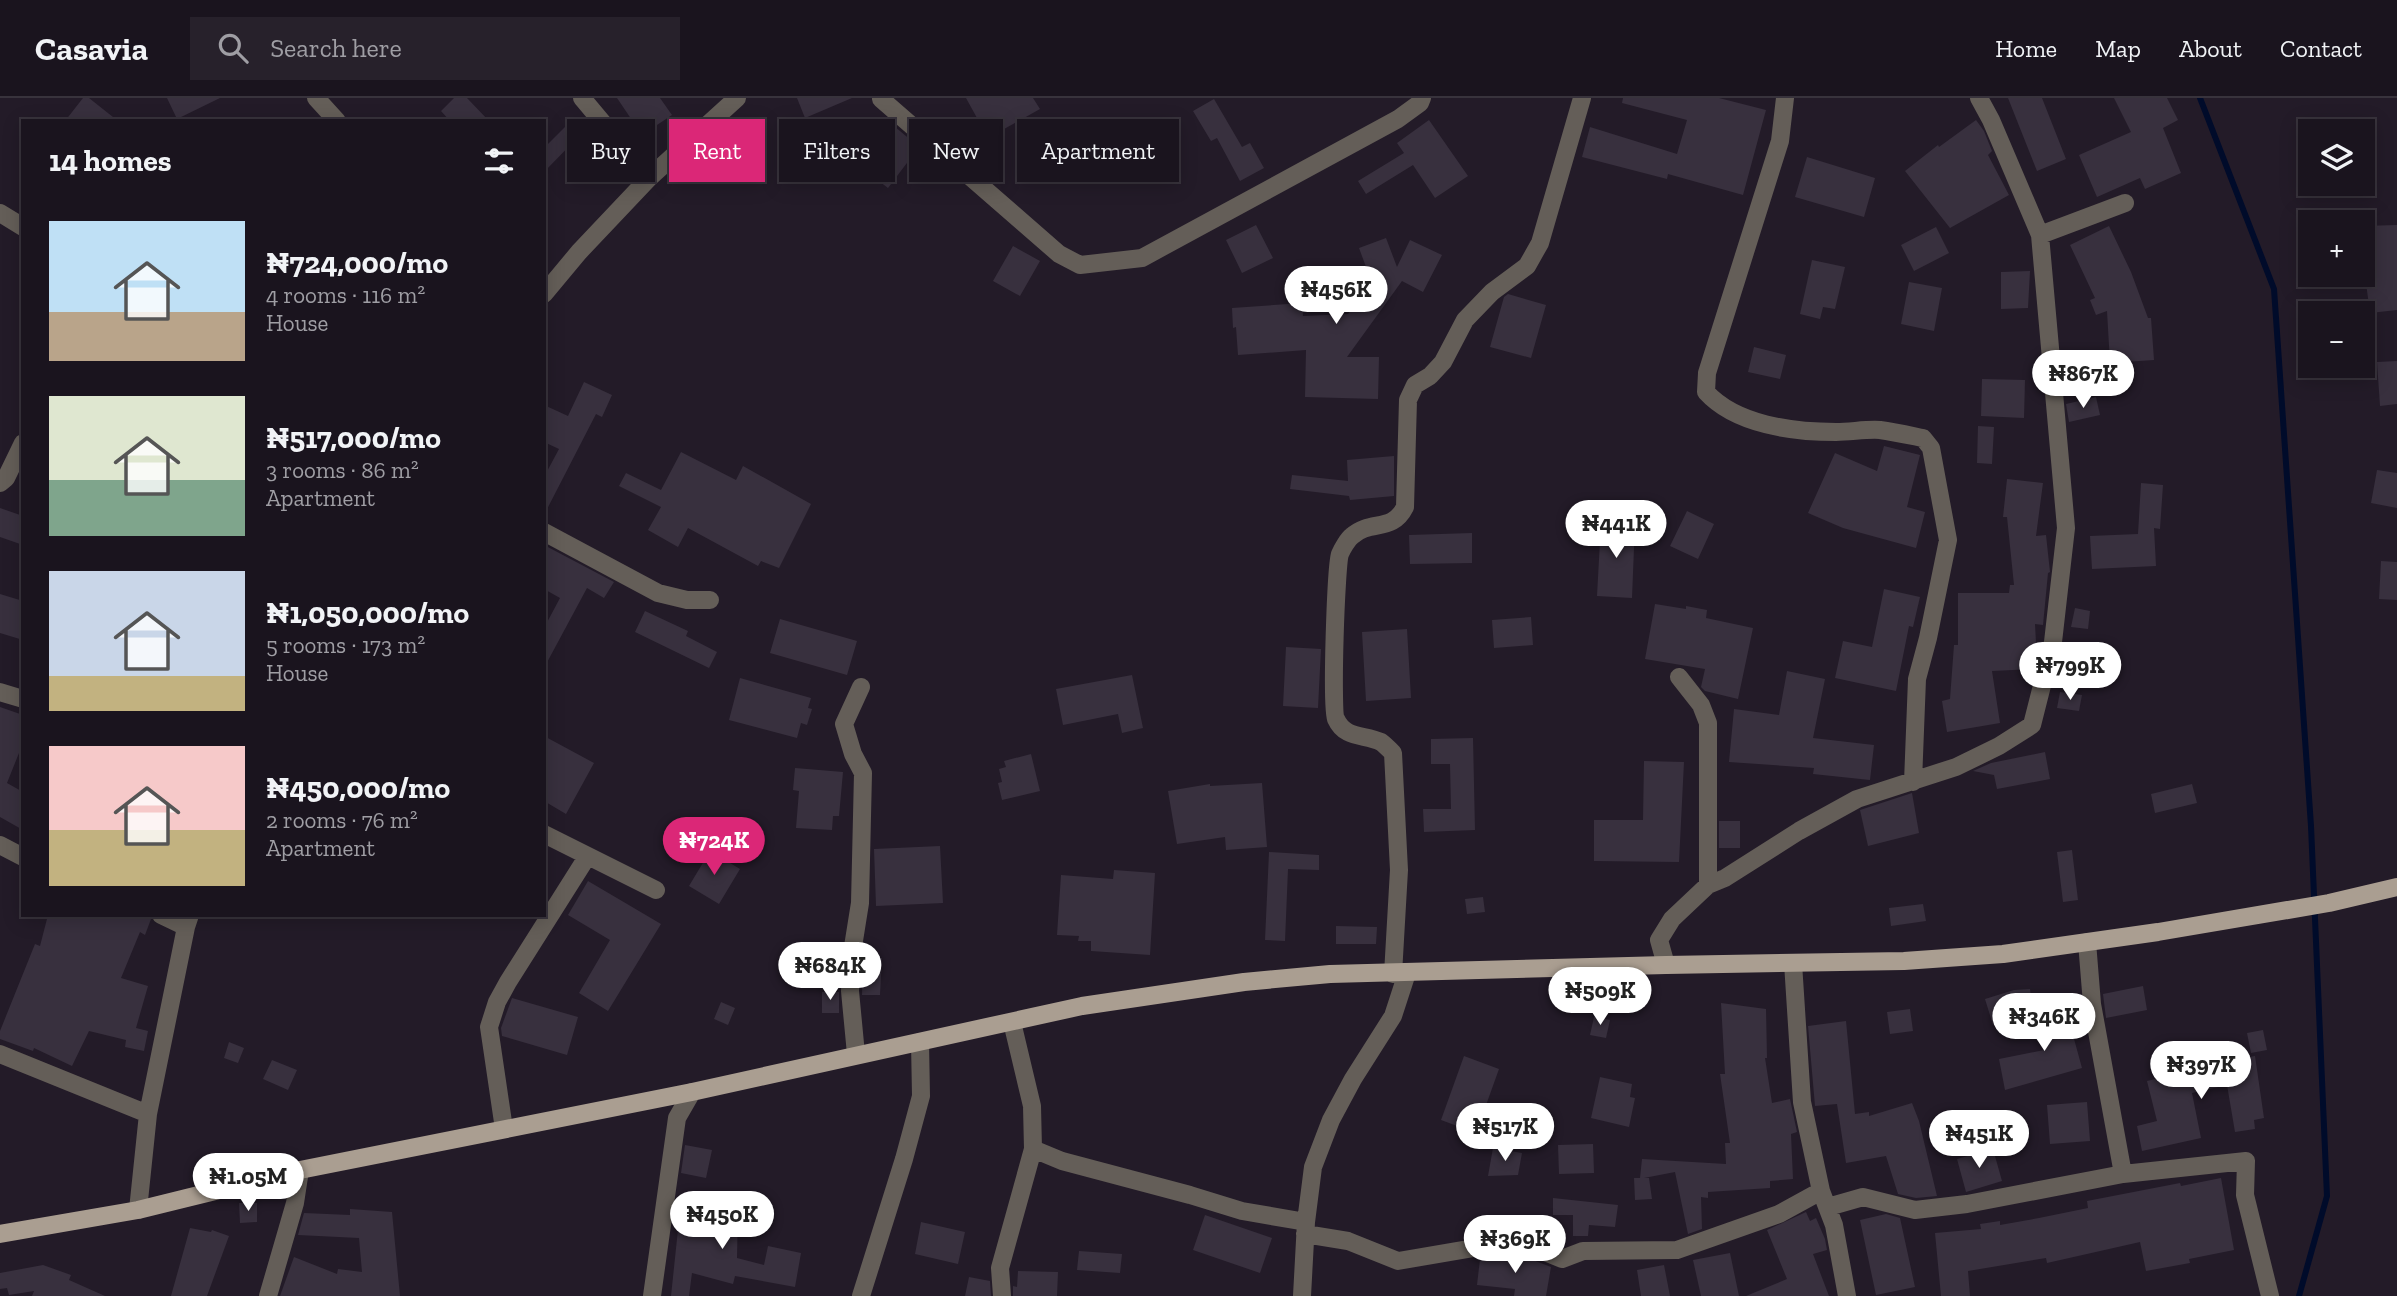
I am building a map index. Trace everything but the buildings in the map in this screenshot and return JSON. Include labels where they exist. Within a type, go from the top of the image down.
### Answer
[{"type":"main road","points":[[0,1234],[138,1210],[300,1170],[692,1092],[1082,1006],[1244,982],[1330,974],[1904,961],[2003,954],[2329,903],[2397,887]]},
{"type":"street","points":[[316,98],[335,119]]},
{"type":"street","points":[[582,98],[600,119]]},
{"type":"street","points":[[655,173],[737,98]]},
{"type":"street","points":[[881,99],[1059,254],[1080,265],[1142,258],[1398,119],[1420,103],[1422,98]]},
{"type":"street","points":[[1302,1296],[1313,1167],[1319,1148],[1353,1079],[1393,1016],[1400,974],[1399,870],[1393,753],[1381,742],[1343,730],[1334,717],[1340,555],[1351,536],[1368,527],[1399,519],[1405,507],[1408,400],[1415,385],[1430,376],[1443,362],[1465,320],[1492,292],[1527,266],[1540,243],[1582,98]]},
{"type":"street","points":[[1786,98],[1780,141],[1707,373],[1706,392],[1717,404],[1783,429],[1835,432],[1878,430],[1923,438],[1931,448],[1948,540],[1917,679],[1913,782]]},
{"type":"street","points":[[1666,965],[1659,940],[1672,919],[1708,886],[1857,799],[1967,762],[2032,725],[2053,642],[2066,528],[2040,235],[1979,98]]},
{"type":"street","points":[[546,292],[579,252],[645,182]]},
{"type":"street","points":[[2040,235],[2125,203]]},
{"type":"street","points":[[0,213],[21,226]]},
{"type":"street","points":[[0,482],[6,478],[21,447]]},
{"type":"street","points":[[546,533],[658,593],[687,600],[710,600]]},
{"type":"street","points":[[1679,677],[1701,705],[1708,723],[1708,886]]},
{"type":"street","points":[[856,1054],[850,991],[852,953],[860,903],[863,773],[853,754],[844,724],[861,687]]},
{"type":"street","points":[[0,692],[21,698]]},
{"type":"street","points":[[546,835],[656,890]]},
{"type":"street","points":[[0,845],[21,856]]},
{"type":"street","points":[[504,1129],[489,1027],[497,1002],[508,982],[587,857]]},
{"type":"street","points":[[138,1210],[148,1114],[188,921],[170,917]]},
{"type":"street","points":[[2087,942],[2092,1004],[2123,1174]]},
{"type":"street","points":[[1793,963],[1802,1102],[1847,1296]]},
{"type":"street","points":[[1002,1296],[1000,1268],[1033,1149],[1032,1106],[1012,1022]]},
{"type":"street","points":[[862,1296],[921,1096],[920,1042]]},
{"type":"street","points":[[0,1054],[148,1114]]},
{"type":"street","points":[[652,1296],[677,1118],[692,1092]]},
{"type":"street","points":[[1033,1149],[1062,1161],[1306,1228],[1398,1261],[1474,1248],[1525,1244],[1562,1259],[1583,1251],[1677,1250],[1825,1199],[1863,1197],[1915,1210],[1967,1204],[2123,1174],[2246,1161],[2245,1195],[2270,1296]]},
{"type":"street","points":[[268,1296],[293,1214],[300,1170]]},
{"type":"waterway","points":[[2200,98],[2274,289],[2311,826],[2327,1196],[2299,1296]]}]
